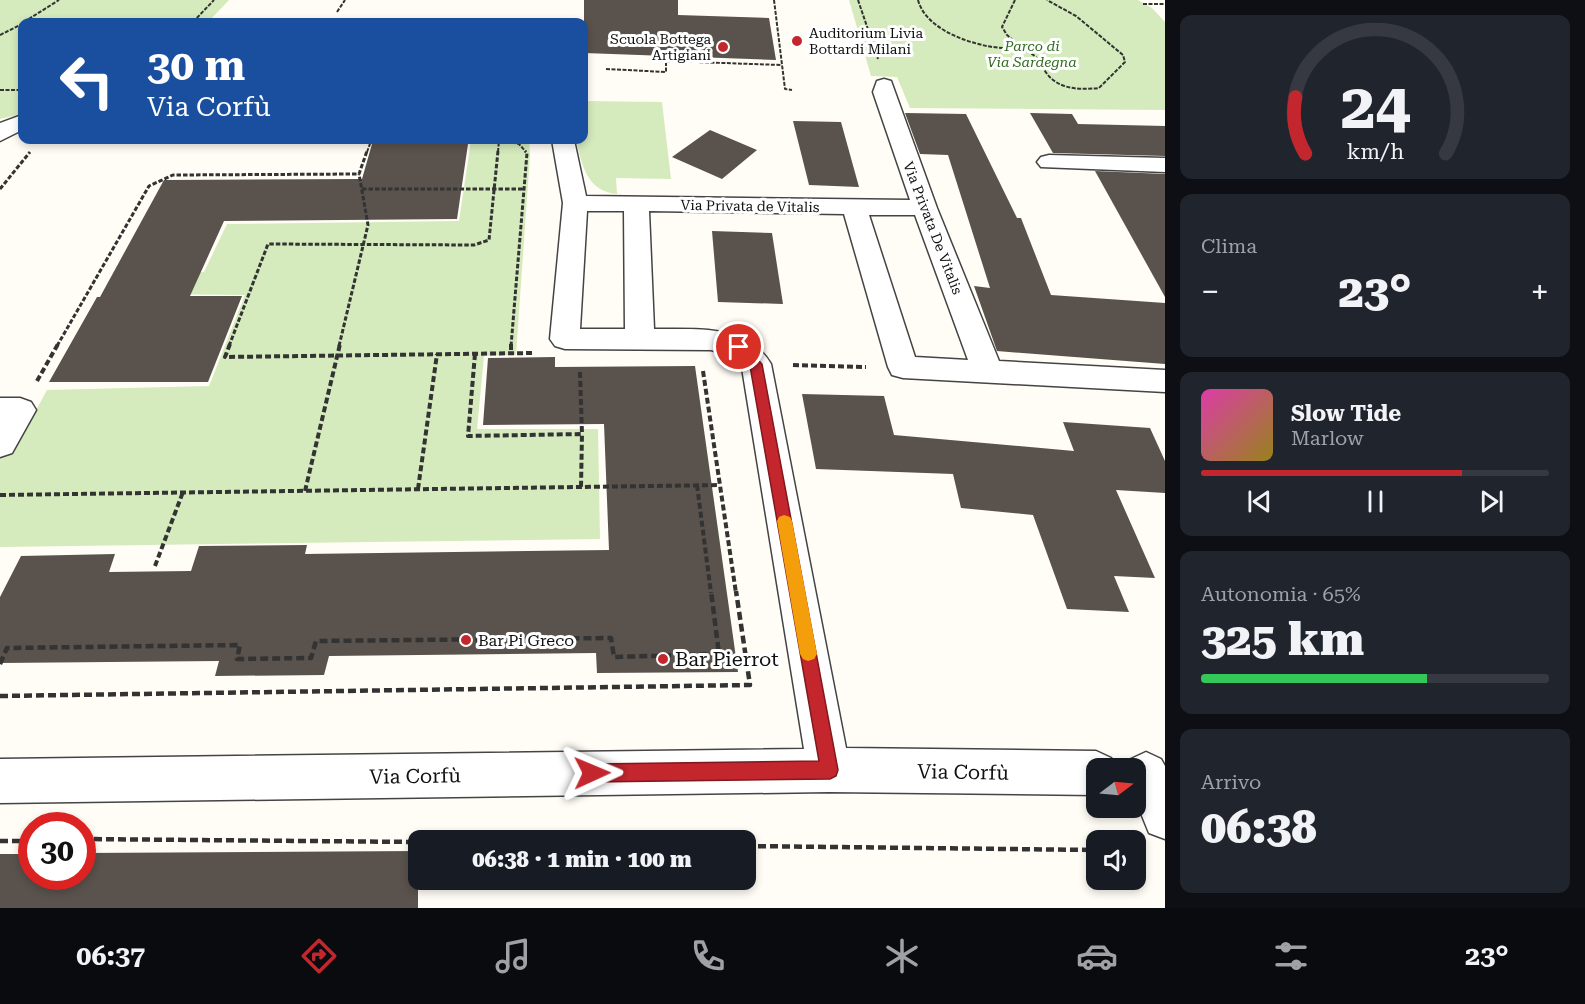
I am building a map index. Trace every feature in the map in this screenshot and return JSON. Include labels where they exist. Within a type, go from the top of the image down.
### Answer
[{"type":"street","name":"Via Privata De Vitalis","points":[[884,85],[884,92],[925,208],[987,370]]},
{"type":"street","points":[[0,134],[18,124]]},
{"type":"street","points":[[564,144],[575,203],[565,339],[639,339],[706,350],[739,347],[756,364],[830,770]]},
{"type":"street","points":[[1049,162],[1163,168]]},
{"type":"street","name":"Via Privata de Vitalis","points":[[575,203],[925,208]]},
{"type":"street","points":[[636,204],[639,339]]},
{"type":"street","points":[[854,207],[903,367],[1165,381]]},
{"type":"street","points":[[0,444],[10,410]]},
{"type":"street","name":"Via Corfù","points":[[0,781],[830,770],[1086,773]]},
{"type":"street","points":[[1149,774],[1165,817]]},
{"type":"path","points":[[31,18],[59,0]]},
{"type":"path","points":[[198,18],[214,0]]},
{"type":"path","points":[[337,12],[345,0]]},
{"type":"path","points":[[774,0],[785,89],[792,90]]},
{"type":"path","points":[[858,0],[884,76],[884,85]]},
{"type":"path","points":[[918,0],[921,11],[946,32],[986,46],[1026,51]]},
{"type":"path","points":[[1015,0],[1002,27],[1007,35],[1040,59],[1046,73],[1060,84],[1075,90],[1099,88],[1125,62],[1123,55],[1077,16],[1047,0]]},
{"type":"path","points":[[1143,4],[1165,4]]},
{"type":"path","points":[[0,35],[18,26]]},
{"type":"path","points":[[766,59],[766,64]]},
{"type":"path","points":[[606,69],[666,72],[666,61],[781,65]]},
{"type":"path","points":[[0,90],[18,90]]},
{"type":"path","points":[[305,491],[365,244],[368,225],[359,174],[370,144]]},
{"type":"path","points":[[500,144],[489,240],[474,245],[268,244],[225,357],[538,353]]},
{"type":"path","points":[[511,350],[527,153],[519,144]]},
{"type":"path","points":[[0,189],[33,148]]},
{"type":"path","points":[[10,410],[149,186],[173,175],[359,174]]},
{"type":"path","points":[[362,189],[524,189]]},
{"type":"path","points":[[0,696],[750,685],[720,485],[706,350]]},
{"type":"path","points":[[418,489],[436,354]]},
{"type":"path","points":[[475,354],[468,436],[582,434]]},
{"type":"path","points":[[580,363],[581,488]]},
{"type":"path","points":[[756,364],[903,367]]},
{"type":"path","points":[[0,664],[7,648],[240,645],[237,659],[311,658],[316,641],[611,639],[614,657],[719,654],[697,485]]},
{"type":"path","points":[[0,495],[720,485]]},
{"type":"path","points":[[155,566],[183,492]]},
{"type":"path","points":[[96,839],[408,842]]},
{"type":"path","points":[[0,842],[18,841]]},
{"type":"path","points":[[756,846],[1086,850]]},
{"type":"green space","points":[[0,0],[229,0],[212,18],[18,18],[18,115],[0,119]]},
{"type":"green space","name":"Parco di Via Sardegna","points":[[849,0],[1138,0],[1152,8],[1165,22],[1165,110],[910,108],[897,77],[871,76]]},
{"type":"green space","points":[[588,101],[662,102],[671,179],[616,178],[617,194],[607,192],[592,182],[583,167],[577,144],[588,144]]},
{"type":"green space","points":[[470,144],[529,144],[516,355],[484,356],[477,429],[598,429],[600,539],[0,547],[0,438],[21,438],[47,390],[209,386],[245,295],[147,294],[156,274],[204,272],[227,224],[459,221]]},
{"type":"building","points":[[584,0],[678,0],[678,15],[769,18],[776,60],[588,53],[588,18],[584,18]]},
{"type":"building","points":[[905,113],[966,114],[1017,218],[1021,218],[1051,295],[1165,303],[1165,364],[997,351],[974,286],[990,288],[948,155],[920,154]]},
{"type":"building","points":[[1030,113],[1072,114],[1078,124],[1165,126],[1165,156],[1053,153]]},
{"type":"building","points":[[793,121],[841,122],[859,187],[809,185]]},
{"type":"building","points":[[710,130],[757,150],[722,179],[672,157]]},
{"type":"building","points":[[372,144],[468,144],[457,219],[224,221],[190,296],[242,296],[208,382],[49,382],[97,297],[100,297],[164,180],[362,179]]},
{"type":"building","points":[[1095,171],[1165,174],[1165,297]]},
{"type":"building","points":[[712,231],[772,233],[783,304],[718,302]]},
{"type":"building","points":[[555,357],[555,367],[695,366],[738,672],[597,673],[596,653],[329,656],[324,675],[215,676],[219,661],[0,663],[0,597],[21,556],[115,554],[109,572],[191,571],[199,546],[307,545],[305,554],[609,550],[604,424],[483,425],[488,358]]},
{"type":"building","points":[[802,394],[884,396],[894,435],[1074,451],[1063,422],[1150,428],[1165,461],[1165,493],[1116,490],[1155,578],[1114,576],[1129,612],[1067,609],[1033,515],[961,508],[953,474],[816,469]]},
{"type":"building","points":[[408,851],[408,890],[418,890],[418,908],[0,908],[0,854],[18,854],[18,890],[96,890],[96,853]]},
{"type":"slow traffic","points":[[784,521],[808,654]]},
{"type":"place","name":"Auditorium Livia Bottardi Milani","points":[[797,41]]},
{"type":"place","name":"Scuola Bottega Artigiani","points":[[723,47]]},
{"type":"place","name":"Bar Pi Greco","points":[[466,640]]},
{"type":"place","name":"Bar Pierrot","points":[[663,659]]},
{"type":"route","points":[[592,773],[830,770],[756,364],[739,347]]}]
